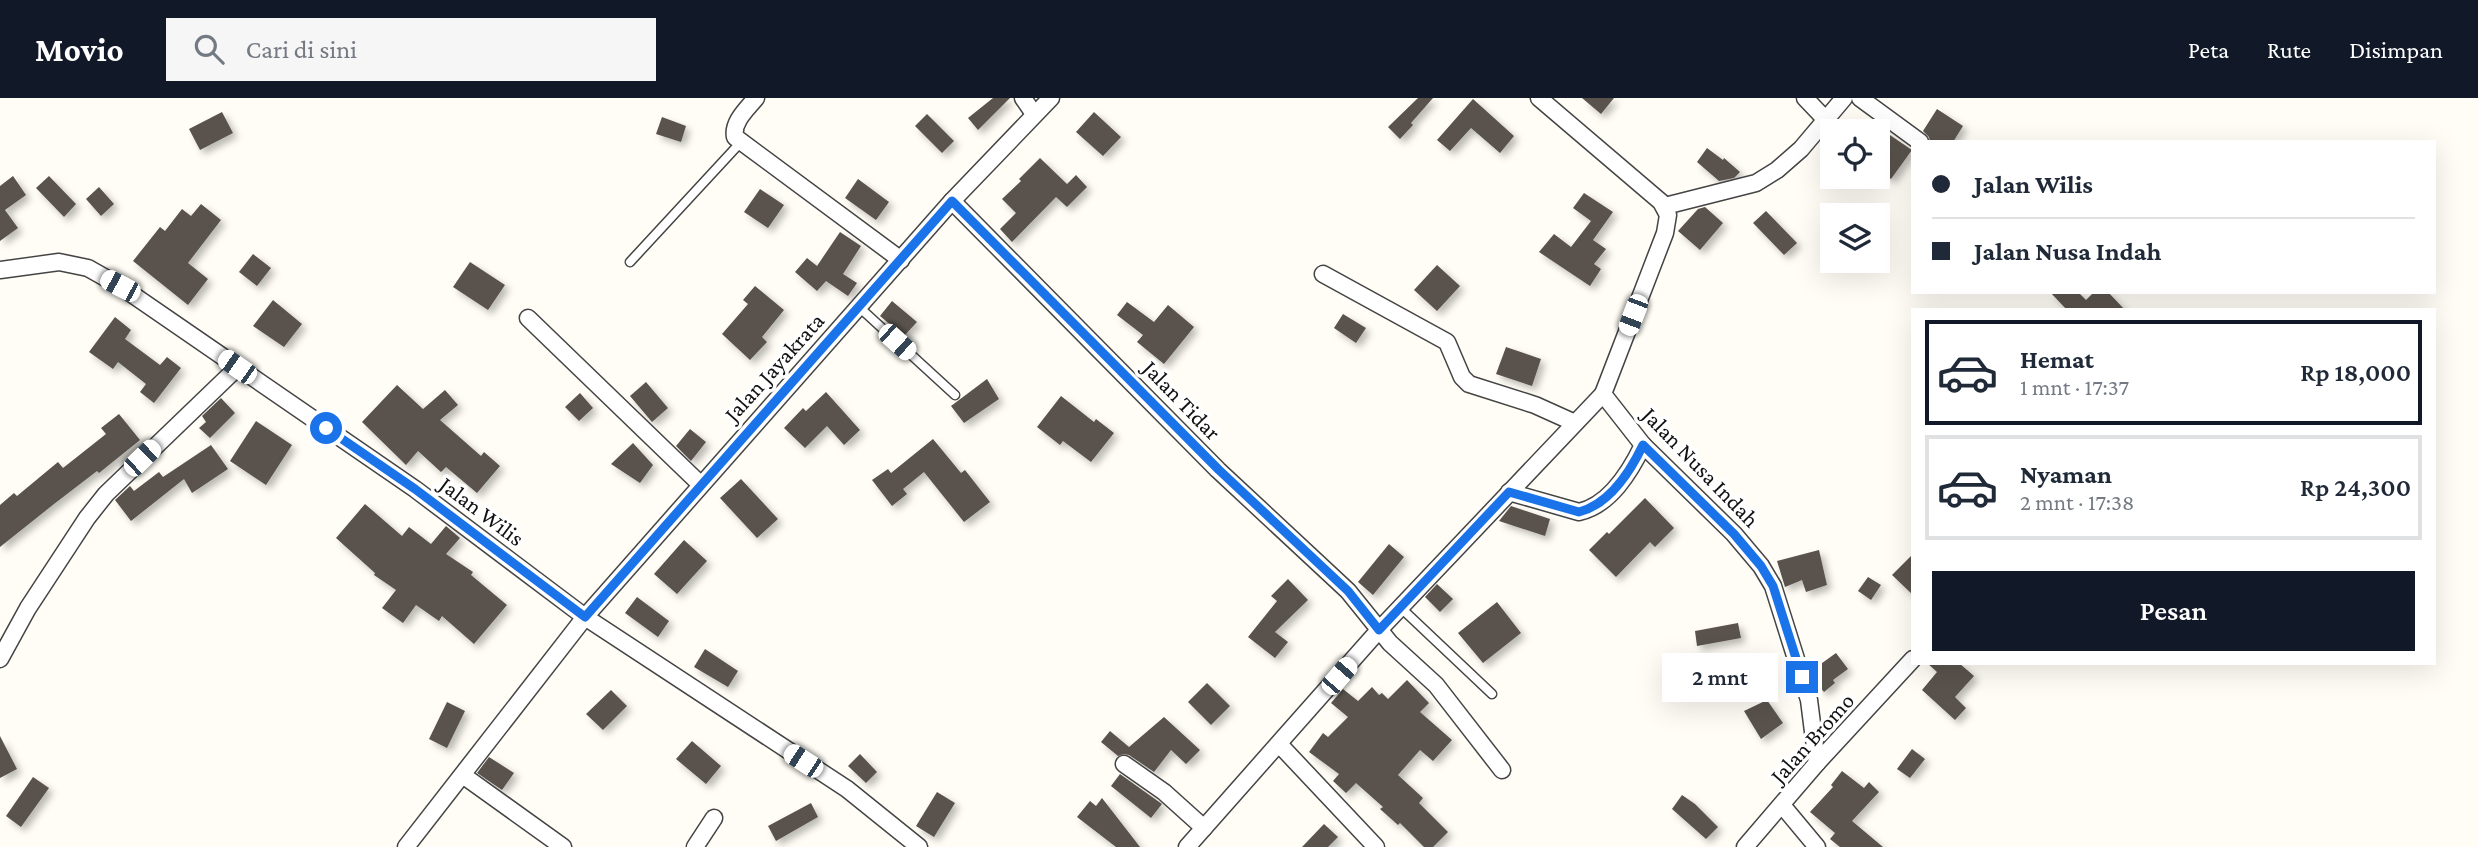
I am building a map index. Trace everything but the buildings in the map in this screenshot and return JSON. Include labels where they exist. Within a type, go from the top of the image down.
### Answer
[{"type":"street","points":[[756,98],[734,129],[736,137],[901,260]]},
{"type":"street","points":[[1023,98],[1034,114]]},
{"type":"street","name":"Jalan Jayakrata","points":[[464,776],[585,617],[952,201],[1051,98]]},
{"type":"street","points":[[1187,847],[1379,630],[1603,394],[1665,233],[1668,215],[1665,206],[1644,185],[1539,98]]},
{"type":"street","points":[[1805,98],[1825,119]]},
{"type":"street","points":[[1827,119],[1844,98]]},
{"type":"street","points":[[1860,98],[1917,140]]},
{"type":"street","points":[[1665,206],[1756,183],[1777,170],[1801,149],[1820,127]]},
{"type":"street","name":"Jalan Tidar","points":[[952,201],[1219,470],[1348,591],[1379,630],[1436,685],[1502,769]]},
{"type":"street","name":"Jalan Wilis","points":[[0,270],[59,262],[88,268],[120,286],[415,489],[585,617],[847,789],[919,847]]},
{"type":"street","points":[[1323,274],[1447,342],[1462,377],[1469,384],[1535,405],[1575,423]]},
{"type":"street","points":[[528,318],[701,484]]},
{"type":"street","points":[[0,659],[28,608],[87,518],[106,494],[237,367]]},
{"type":"street","name":"Jalan Nusa Indah","points":[[1603,394],[1643,445],[1734,534],[1761,566],[1773,586],[1809,700],[1817,762]]},
{"type":"street","points":[[1509,492],[1571,511],[1589,510],[1615,489],[1633,466],[1643,445]]},
{"type":"street","name":"Jalan Bromo","points":[[1745,847],[1817,762],[1911,661]]},
{"type":"street","points":[[1279,744],[1376,847]]},
{"type":"street","points":[[1124,764],[1164,792],[1205,828]]},
{"type":"street","points":[[406,847],[464,776],[564,847]]},
{"type":"street","points":[[1782,805],[1817,847]]},
{"type":"street","points":[[695,847],[714,818]]},
{"type":"lane","points":[[630,262],[741,142]]},
{"type":"lane","points":[[859,307],[955,395]]},
{"type":"lane","points":[[1401,607],[1492,694]]},
{"type":"route","points":[[326,428],[415,489],[585,617],[952,201],[1219,470],[1348,591],[1379,630],[1509,492],[1563,509],[1579,512],[1589,510],[1615,489],[1633,466],[1643,445],[1734,534],[1761,566],[1773,586],[1802,677]]}]
